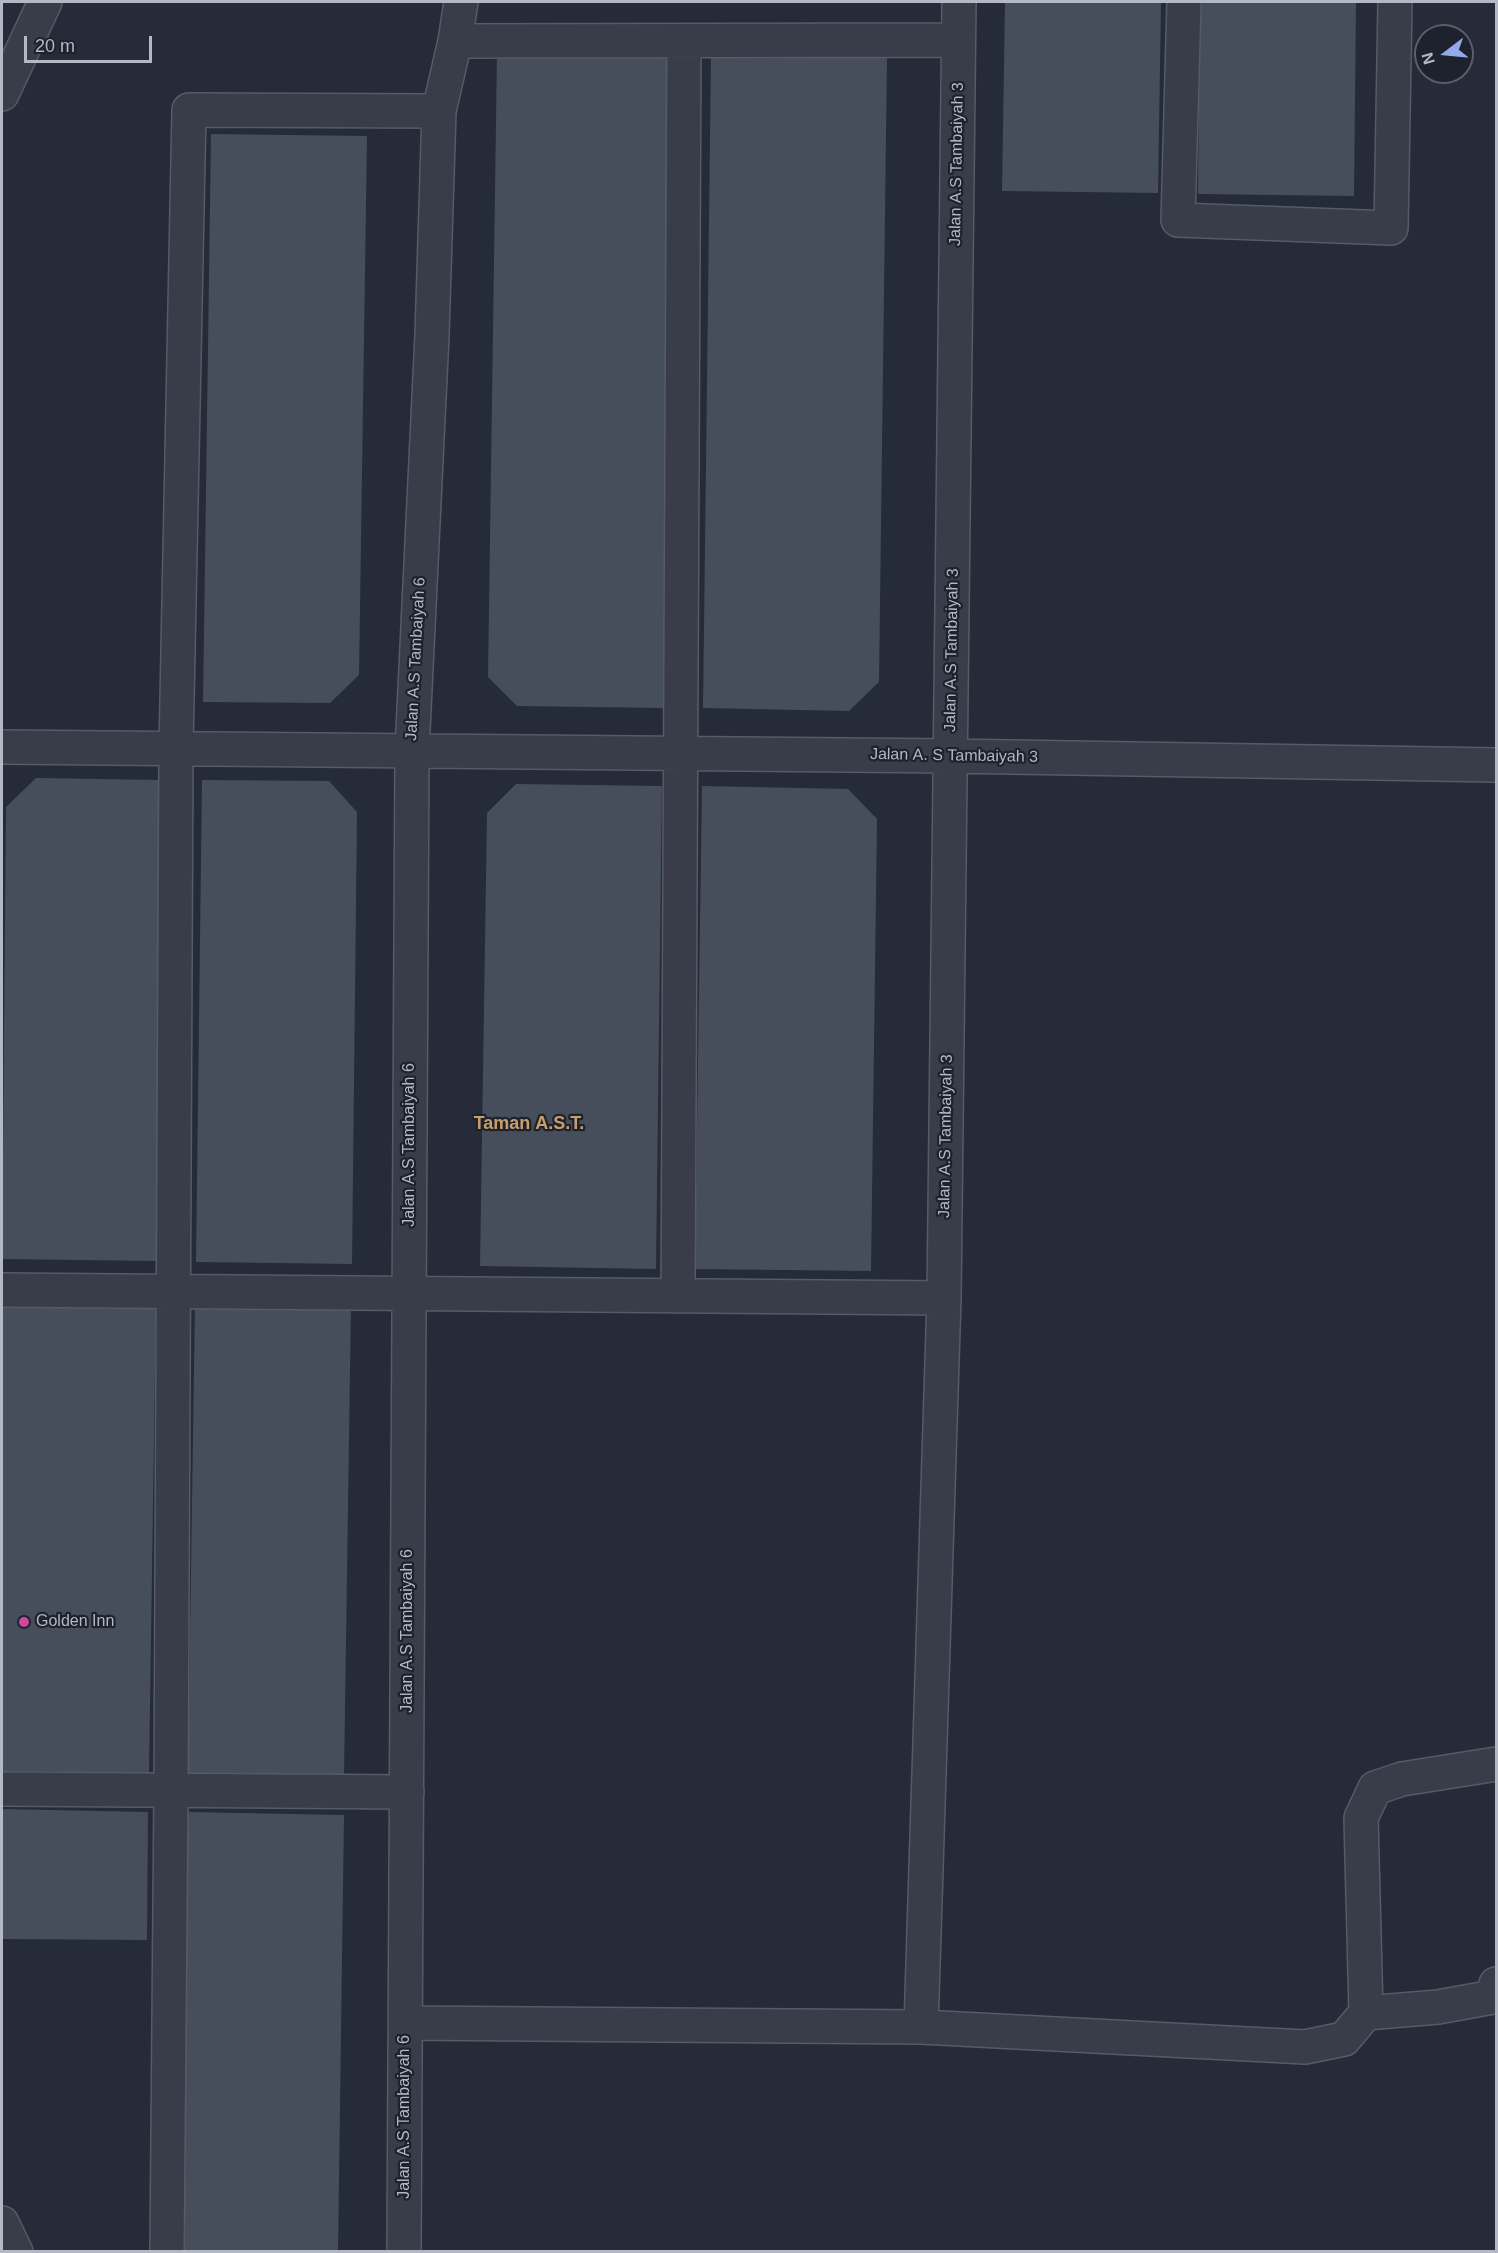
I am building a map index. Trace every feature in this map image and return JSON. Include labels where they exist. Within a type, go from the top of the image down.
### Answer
[{"type":"street","points":[[2,94],[45,2]]},
{"type":"street","name":"Jalan A.S Tambaiyah 6","points":[[404,2252],[411,751],[432,335],[439,111],[455,41],[461,2]]},
{"type":"street","name":"Jalan A.S Tambaiyah 3","points":[[921,2027],[944,1298],[959,2]]},
{"type":"street","points":[[1185,2],[1178,220],[1391,228],[1395,2]]},
{"type":"street","points":[[455,41],[958,40]]},
{"type":"street","points":[[678,1296],[684,42]]},
{"type":"street","points":[[167,2252],[176,749],[189,110],[439,111]]},
{"type":"street","name":"Jalan A. S Tambaiyah 3","points":[[2,747],[951,756],[1497,765]]},
{"type":"street","points":[[2,1290],[944,1298]]},
{"type":"street","points":[[406,2023],[921,2027],[1305,2047],[1344,2039],[1366,2013],[1361,1818],[1375,1788],[1402,1779],[1497,1764]]},
{"type":"street","points":[[2,1789],[407,1792]]},
{"type":"street","points":[[1366,2013],[1438,2007],[1493,1997],[1497,1984]]},
{"type":"street","points":[[2,2223],[16,2252]]},
{"type":"building","points":[[1005,2],[1161,2],[1158,193],[1002,191]]},
{"type":"building","points":[[1200,2],[1356,2],[1354,196],[1198,194]]},
{"type":"building","points":[[497,52],[673,54],[664,708],[517,706],[488,677]]},
{"type":"building","points":[[711,55],[887,57],[879,682],[849,711],[703,708]]},
{"type":"building","points":[[211,134],[367,136],[359,675],[330,703],[203,702]]},
{"type":"building","points":[[36,778],[163,780],[156,1261],[2,1259],[6,807]]},
{"type":"building","points":[[202,780],[329,781],[357,812],[352,1264],[196,1262]]},
{"type":"building","points":[[516,784],[662,786],[656,1269],[480,1266],[487,813]]},
{"type":"building","points":[[702,786],[848,789],[877,819],[871,1271],[695,1269]]},
{"type":"building","points":[[2,1298],[156,1301],[149,1773],[2,1771]]},
{"type":"building","points":[[195,1301],[351,1303],[344,1776],[188,1774]]},
{"type":"building","points":[[2,1809],[148,1812],[147,1940],[2,1939]]},
{"type":"building","points":[[188,1812],[344,1815],[338,2252],[182,2252]]},
{"type":"place","name":"Golden Inn","points":[[24,1622]]},
{"type":"district","name":"Taman A.S.T.","points":[[529,1124]]}]
